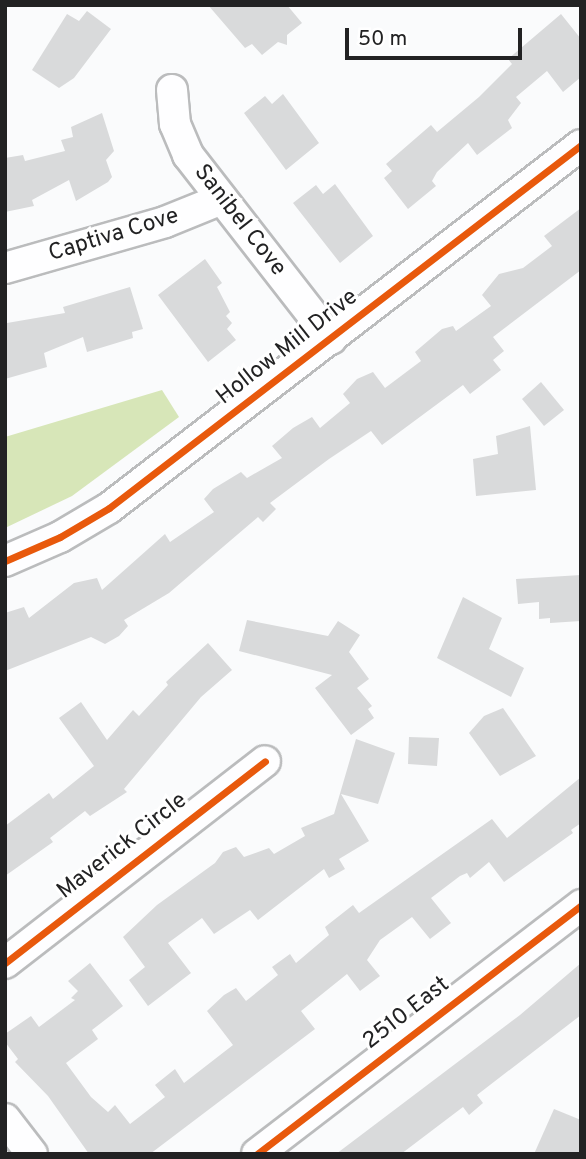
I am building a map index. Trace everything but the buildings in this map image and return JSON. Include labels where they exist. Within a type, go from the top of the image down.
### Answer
[{"type":"street","name":"Sanibel Cove","points":[[172,90],[175,124],[188,155],[331,339]]},
{"type":"street","name":"Hollow Mill Drive","points":[[5,561],[60,537],[109,508],[581,145]]},
{"type":"street","name":"Captiva Cove","points":[[5,268],[165,222],[222,199]]},
{"type":"street","name":"Maverick Circle","points":[[5,963],[265,761]]},
{"type":"street","name":"2510 East","points":[[257,1154],[581,905]]},
{"type":"street","points":[[5,1119],[32,1154]]},
{"type":"green space","points":[[162,390],[179,417],[72,496],[5,528],[5,437]]},
{"type":"cycle path","points":[[5,561],[60,537],[109,508],[581,145]]},
{"type":"cycle path","points":[[5,963],[265,761]]},
{"type":"cycle path","points":[[257,1154],[581,905]]}]
